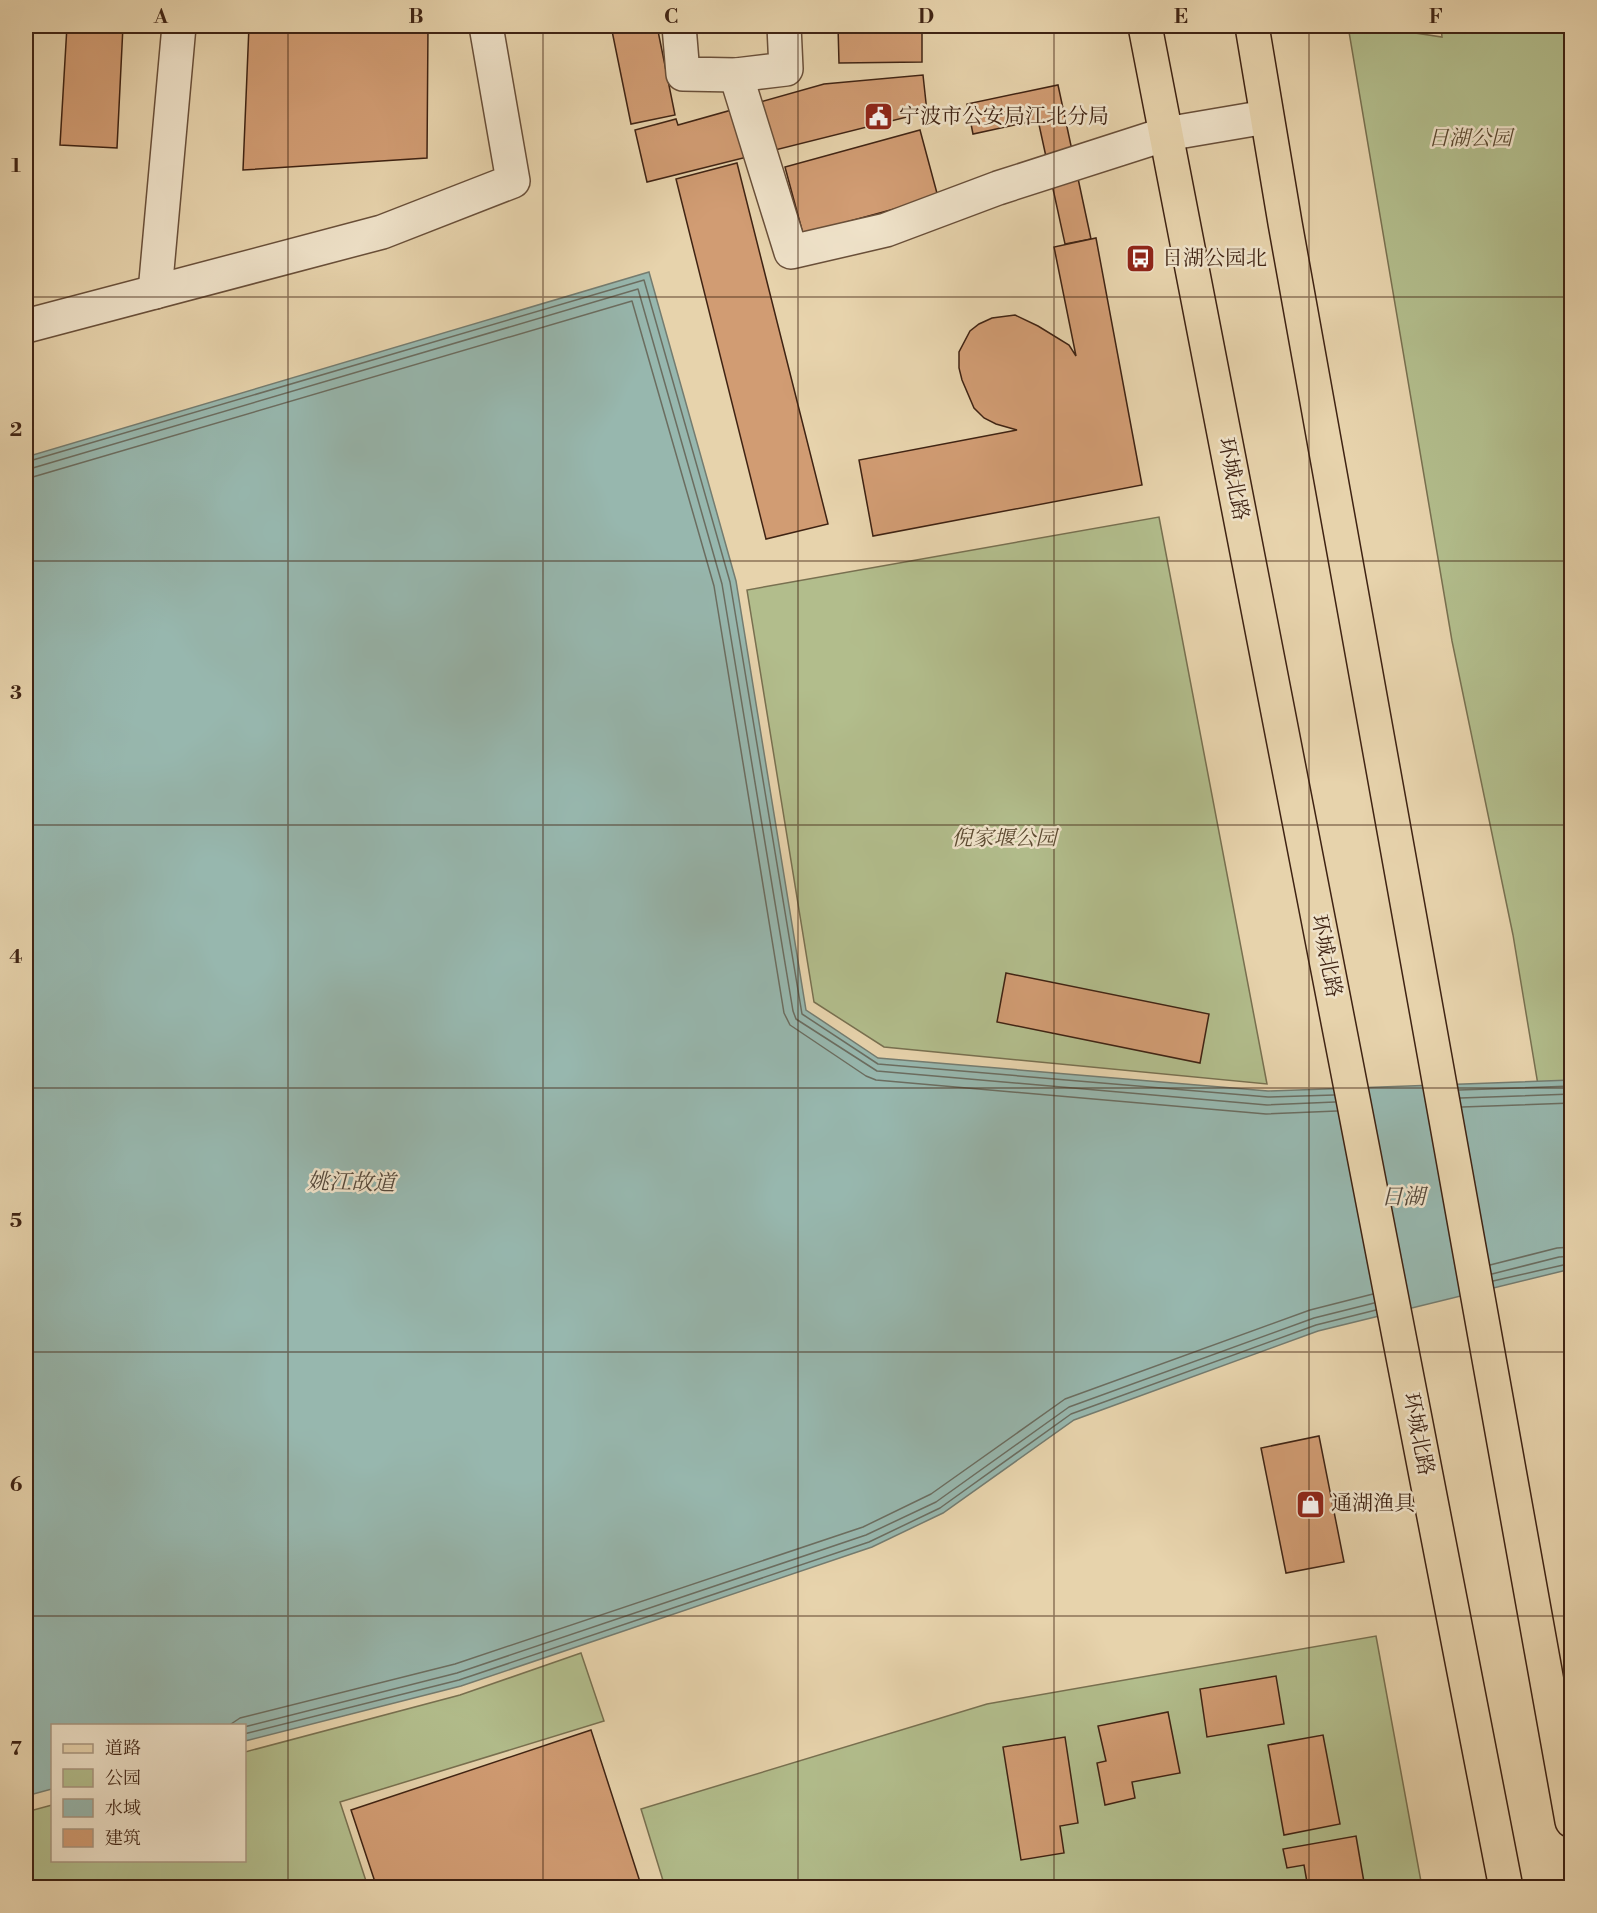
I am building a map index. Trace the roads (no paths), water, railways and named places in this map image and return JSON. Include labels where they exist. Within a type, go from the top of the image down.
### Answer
[{"type":"main road","name":"环城北路","points":[[1145,26],[1506,1887]]},
{"type":"main road","points":[[1252,26],[1266,117],[1572,1821]]},
{"type":"street","points":[[155,292],[179,26]]},
{"type":"street","points":[[26,326],[382,232],[513,181],[486,26]]},
{"type":"street","points":[[679,26],[683,74],[736,75],[786,69],[784,26]]},
{"type":"street","points":[[736,75],[791,252],[886,230],[998,188],[1166,134],[1266,117]]},
{"type":"water","points":[[649,272],[736,581],[806,1010],[878,1058],[1268,1091],[1571,1080],[1571,1269],[1318,1331],[1074,1420],[943,1513],[872,1547],[461,1686],[246,1741],[246,1724],[51,1724],[51,1789],[26,1796],[26,457]]},
{"type":"place","name":"宁波市公安局江北分局","points":[[878,117]]},
{"type":"place","name":"日湖公园北","points":[[1141,259]]},
{"type":"place","name":"通湖渔具","points":[[1310,1504]]},
{"type":"park label","name":"日湖公园","points":[[1470,139]]},
{"type":"park label","name":"倪家堰公园","points":[[1004,839]]},
{"type":"water label","name":"姚江故道","points":[[351,1183]]},
{"type":"water label","name":"日湖","points":[[1403,1197]]}]
